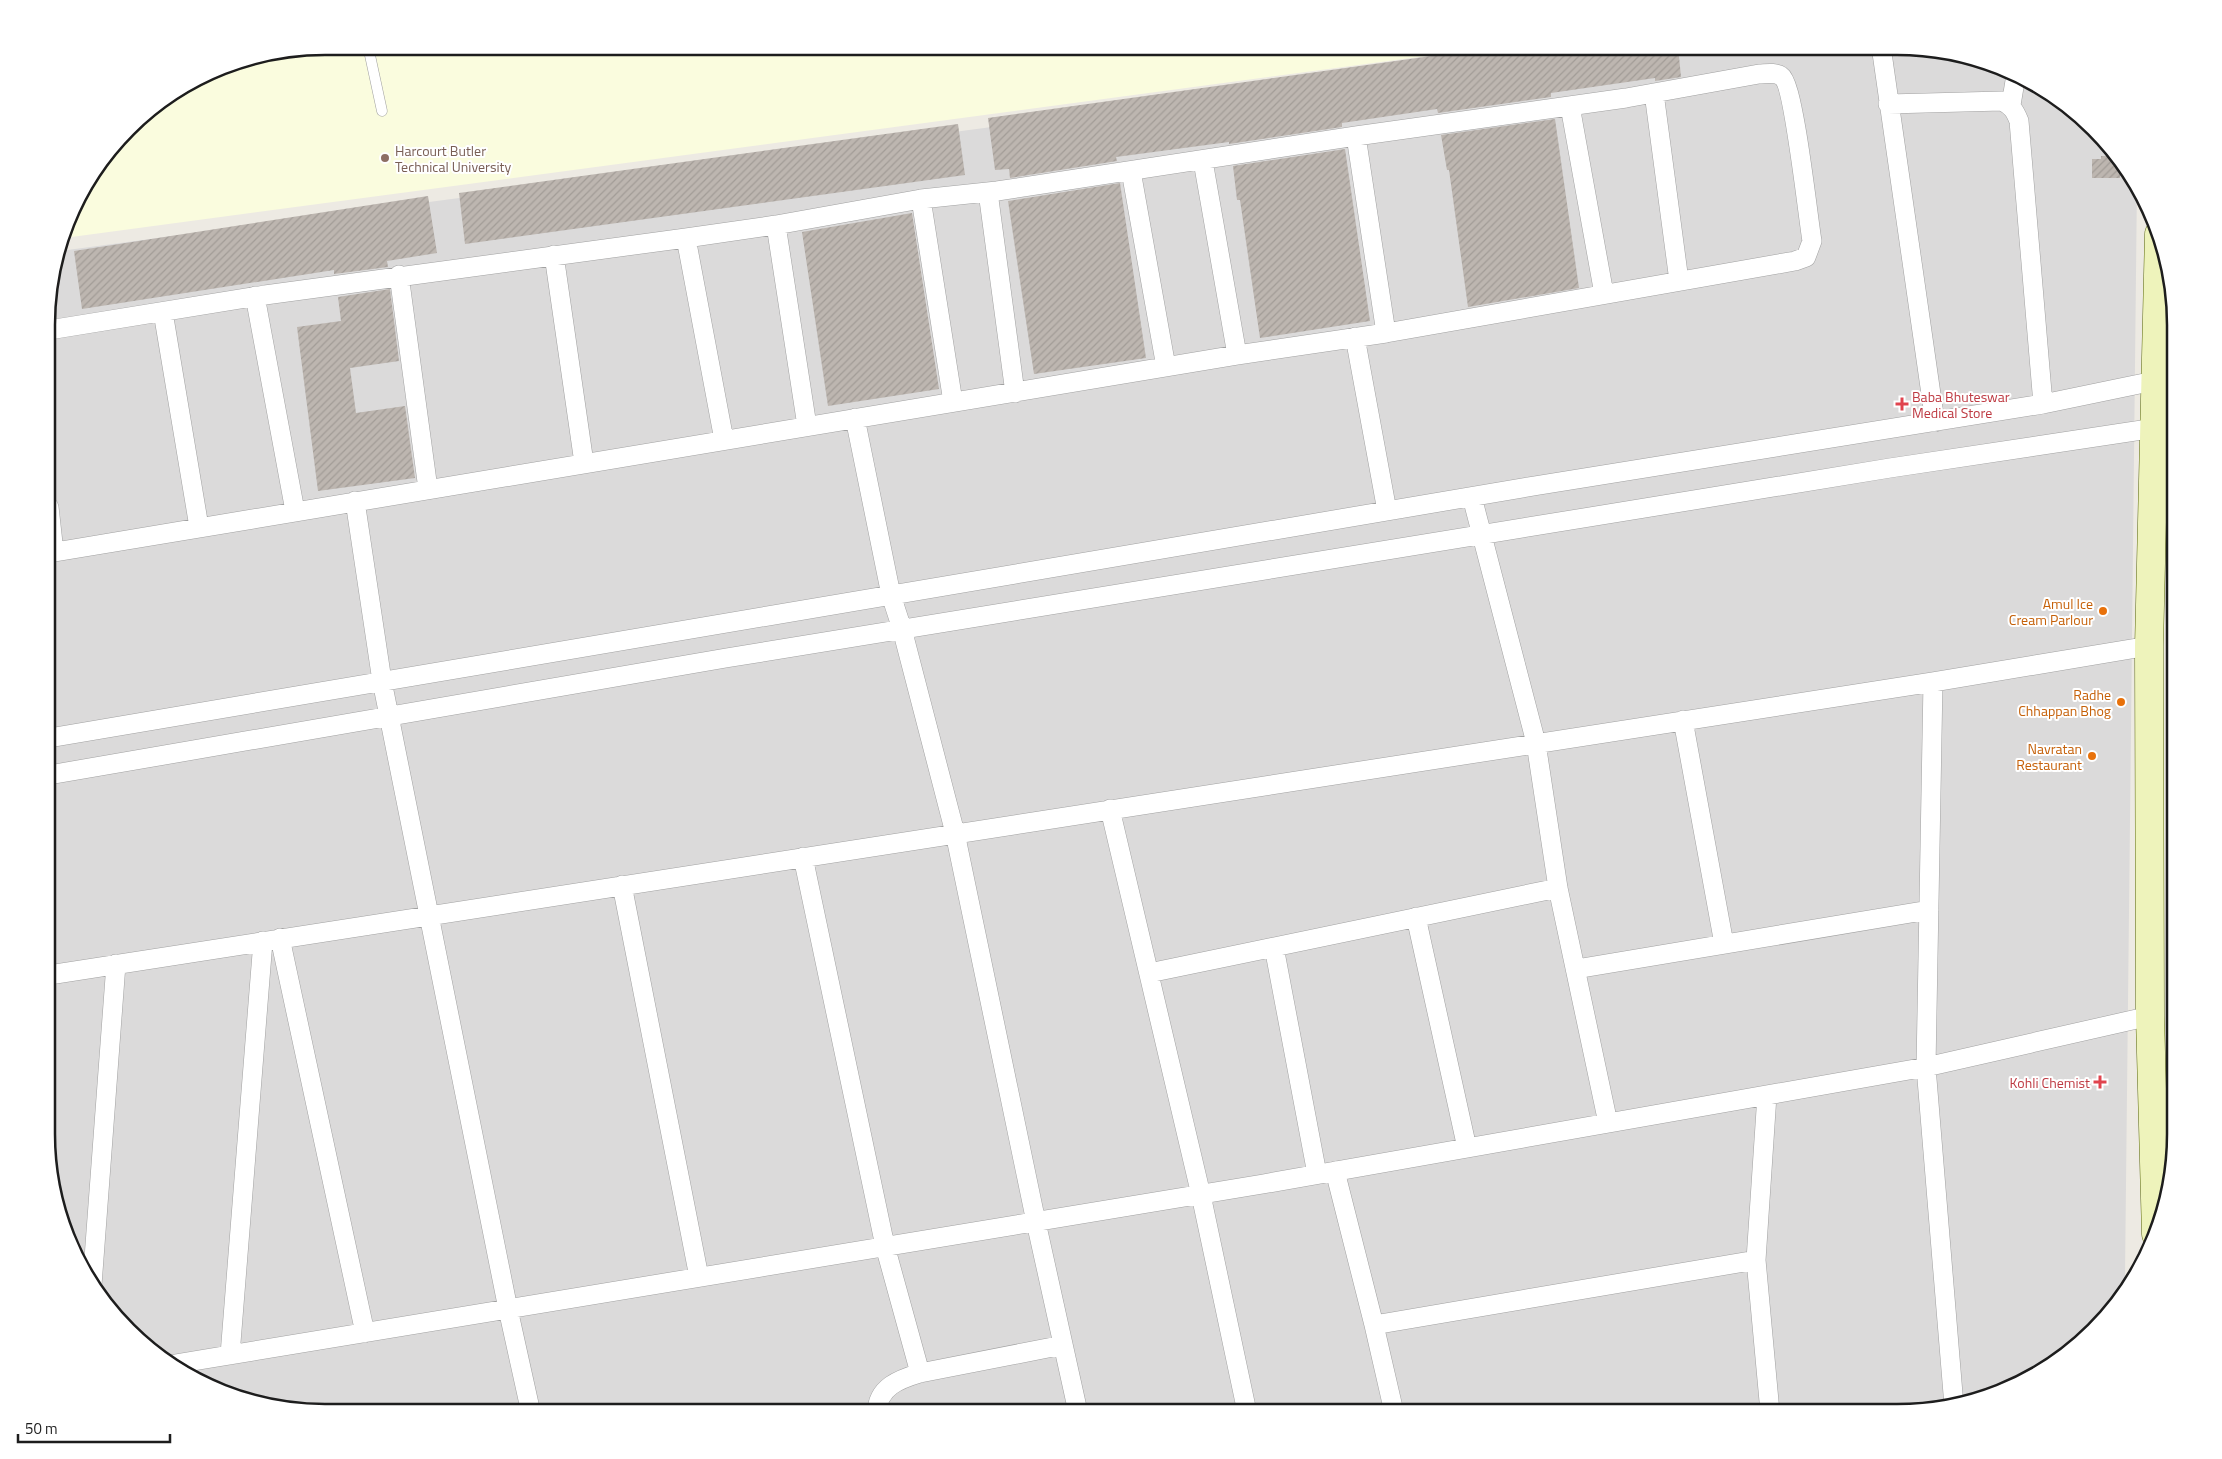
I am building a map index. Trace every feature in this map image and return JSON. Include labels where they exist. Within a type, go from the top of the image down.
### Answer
[{"type":"main road","points":[[2158,1206],[2150,1016],[2150,646],[2164,427],[2160,264]]},
{"type":"street","points":[[1882,55],[1935,422]]},
{"type":"street","points":[[55,329],[254,296],[776,225],[921,199],[988,192],[1203,161],[1356,136],[1654,93],[1758,74],[1781,75],[1786,81],[1792,105],[1812,241],[1809,253],[1801,259],[1386,334],[1237,355],[55,551]]},
{"type":"street","points":[[2015,82],[2011,105],[2019,121],[2043,404]]},
{"type":"street","points":[[1654,93],[1679,281]]},
{"type":"street","points":[[1888,104],[2002,101],[2011,105]]},
{"type":"street","points":[[1570,106],[1604,294]]},
{"type":"street","points":[[1356,136],[1386,334]]},
{"type":"street","points":[[1203,161],[1237,355]]},
{"type":"street","points":[[1131,171],[1166,367]]},
{"type":"street","points":[[988,192],[1015,393]]},
{"type":"street","points":[[921,199],[953,402]]},
{"type":"street","points":[[776,225],[807,426]]},
{"type":"street","points":[[686,238],[724,440]]},
{"type":"street","points":[[554,255],[584,463]]},
{"type":"street","points":[[399,276],[428,489]]},
{"type":"street","points":[[254,296],[295,511]]},
{"type":"street","points":[[163,312],[199,527]]},
{"type":"street","points":[[1355,337],[1387,511]]},
{"type":"street","points":[[55,737],[1387,511],[2043,404],[2164,379]]},
{"type":"street","points":[[855,418],[891,595],[902,629],[955,833],[1036,1222],[1076,1404]]},
{"type":"street","points":[[55,774],[902,629],[1890,468],[2164,427]]},
{"type":"street","points":[[1472,497],[1536,743],[1558,888],[1608,1123]]},
{"type":"street","points":[[355,501],[382,681],[508,1309],[529,1404]]},
{"type":"street","points":[[55,974],[430,914],[1933,682],[2150,646]]},
{"type":"street","points":[[1933,682],[1926,1066],[1953,1398]]},
{"type":"street","points":[[1683,720],[1724,944]]},
{"type":"street","points":[[1110,809],[1201,1194],[1245,1404]]},
{"type":"street","points":[[803,857],[885,1246],[920,1372]]},
{"type":"street","points":[[622,885],[699,1277]]},
{"type":"street","points":[[1149,973],[1558,888]]},
{"type":"street","points":[[1576,969],[1929,910]]},
{"type":"street","points":[[1416,918],[1467,1148]]},
{"type":"street","points":[[271,940],[365,1333]]},
{"type":"street","points":[[230,1355],[271,940]]},
{"type":"street","points":[[1274,947],[1317,1174]]},
{"type":"street","points":[[93,1272],[116,964]]},
{"type":"street","points":[[182,1363],[1036,1222],[1467,1148],[1926,1066],[2150,1016]]},
{"type":"street","points":[[1767,1095],[1756,1260],[1769,1404]]},
{"type":"street","points":[[1335,1171],[1392,1404]]},
{"type":"street","points":[[1374,1325],[1756,1260]]},
{"type":"street","points":[[879,1404],[885,1390],[903,1378],[920,1372],[1063,1345]]},
{"type":"lane","points":[[370,55],[382,111]]},
{"type":"shaded area","name":"Harcourt Butler Technical University","points":[[325,55],[1434,55],[69,237],[83,205],[100,175],[122,147],[147,122],[175,100],[205,83],[238,69],[290,57]]},
{"type":"shaded area","points":[[1533,55],[1915,56],[1932,57],[1967,64],[2017,83],[2047,100],[2088,134],[2122,175],[2137,201],[2125,1278],[2088,1325],[2047,1359],[2032,1368],[1984,1390],[1967,1395],[1932,1402],[1897,1404],[325,1404],[272,1399],[238,1390],[205,1376],[175,1359],[147,1337],[122,1312],[100,1284],[83,1254],[69,1221],[57,1169],[55,1134],[55,325],[57,290],[65,250]]},
{"type":"building","points":[[1439,55],[1679,55],[1681,77],[1655,81],[1655,78],[1551,93],[1551,97],[1438,113],[1437,109],[1342,123],[1342,127],[1229,144],[1229,142],[1116,157],[1117,161],[1010,178],[1009,169],[995,170],[988,118]]},
{"type":"building","points":[[1555,119],[1579,288],[1468,307],[1449,170],[1447,170],[1441,135]]},
{"type":"building","points":[[958,124],[965,175],[465,244],[459,193]]},
{"type":"building","points":[[1345,149],[1370,321],[1260,338],[1240,200],[1237,200],[1233,166]]},
{"type":"building","points":[[2101,156],[2107,156],[2120,172],[2120,178],[2092,178],[2092,159],[2101,159]]},
{"type":"building","points":[[1120,183],[1146,358],[1034,374],[1008,201]]},
{"type":"building","points":[[428,196],[437,253],[387,261],[388,267],[334,274],[334,270],[82,309],[74,251]]},
{"type":"building","points":[[912,213],[939,389],[828,406],[802,232]]},
{"type":"building","points":[[390,289],[399,361],[350,368],[356,413],[405,406],[415,478],[318,491],[297,327],[341,321],[338,297]]},
{"type":"place","name":"Harcourt Butler Technical University","points":[[385,158]]},
{"type":"place","name":"Baba Bhuteswar Medical Store","points":[[1902,404]]},
{"type":"place","name":"Amul Ice Cream Parlour","points":[[2103,611]]},
{"type":"place","name":"Radhe Chhappan Bhog","points":[[2121,702]]},
{"type":"place","name":"Navratan Restaurant","points":[[2092,756]]},
{"type":"place","name":"Kohli Chemist","points":[[2100,1082]]}]
